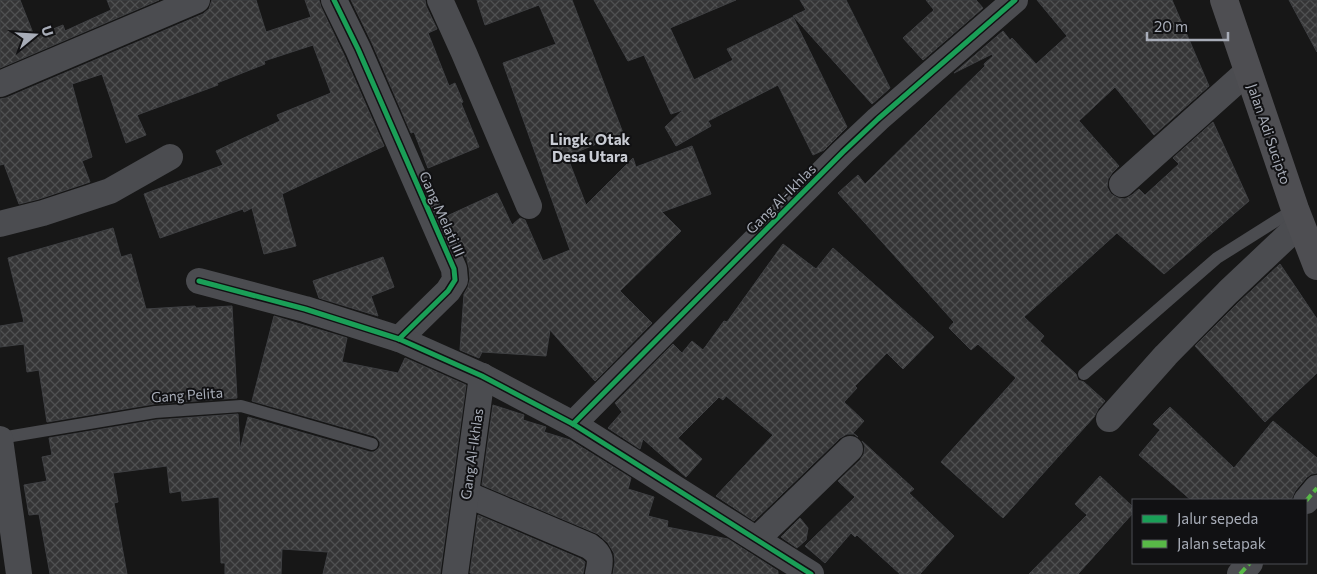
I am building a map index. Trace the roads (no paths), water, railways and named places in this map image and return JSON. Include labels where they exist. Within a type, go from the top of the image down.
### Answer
[{"type":"highway","name":"Jalan Adi Sucipto","points":[[1224,0],[1317,266]]},
{"type":"street","points":[[0,84],[197,0]]},
{"type":"street","name":"Gang Melati III","points":[[334,0],[358,49],[454,269],[455,280],[448,291],[398,339]]},
{"type":"street","points":[[440,0],[529,206]]},
{"type":"street","name":"Gang Al-Ikhlas","points":[[574,424],[850,145],[1015,0]]},
{"type":"street","points":[[1122,184],[1248,71]]},
{"type":"street","points":[[0,224],[43,213],[110,191],[170,157]]},
{"type":"street","points":[[1109,419],[1166,355],[1228,292],[1298,216]]},
{"type":"street","points":[[199,281],[305,309],[398,339],[482,376],[574,424],[811,574]]},
{"type":"street","name":"Gang Al-Ikhlas","points":[[455,574],[482,376]]},
{"type":"street","points":[[0,439],[19,574]]},
{"type":"street","points":[[757,539],[850,449]]},
{"type":"street","points":[[1307,500],[1317,488]]},
{"type":"street","points":[[466,494],[589,546],[598,552],[600,558],[598,574]]},
{"type":"street","points":[[1240,574],[1249,564]]},
{"type":"lane","points":[[1084,374],[1217,258],[1298,216]]},
{"type":"lane","name":"Gang Pelita","points":[[0,439],[155,412],[241,406],[372,444]]},
{"type":"district","name":"Lingk. Otak Desa Utara","points":[[590,148]]}]
